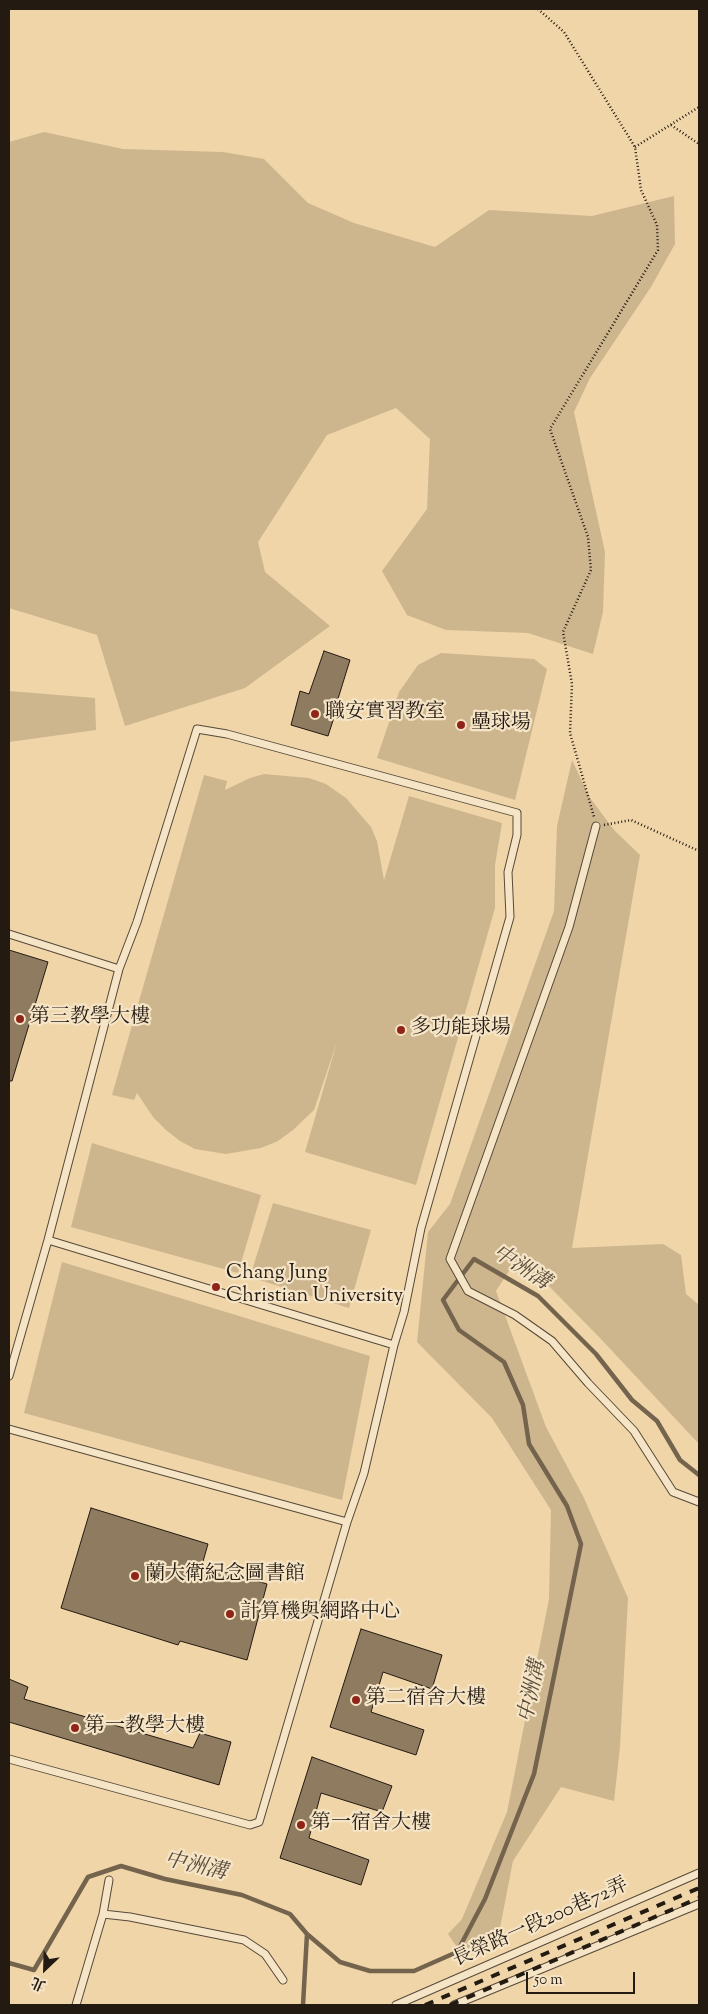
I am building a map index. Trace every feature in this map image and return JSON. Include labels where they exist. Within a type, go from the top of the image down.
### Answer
[{"type":"lane","points":[[9,1376],[48,1240],[119,969],[137,922],[197,729],[227,734],[517,813],[517,835],[508,872],[510,917],[421,1228],[404,1312],[394,1345],[364,1473],[347,1522],[259,1822],[250,1825],[9,1759]]},
{"type":"lane","points":[[596,826],[569,927],[450,1259],[468,1291],[515,1315],[552,1341],[588,1383],[634,1431],[673,1492],[699,1502]]},
{"type":"lane","points":[[9,934],[119,969]]},
{"type":"lane","points":[[48,1240],[394,1345]]},
{"type":"lane","points":[[9,1429],[347,1522]]},
{"type":"lane","name":"長榮路一段200巷72弄","points":[[396,2005],[699,1873]]},
{"type":"lane","points":[[76,2005],[104,1914],[109,1880]]},
{"type":"lane","name":"長榮路一段200巷72弄","points":[[454,2005],[699,1904]]},
{"type":"lane","points":[[104,1914],[130,1917],[244,1940],[265,1954],[283,1980]]},
{"type":"path","points":[[538,9],[564,32],[635,147],[641,190],[657,226],[658,250],[550,428],[588,537],[591,570],[563,632],[572,684],[570,733],[596,826],[631,820],[699,851]]},
{"type":"path","points":[[635,147],[699,107]]},
{"type":"path","points":[[671,125],[699,144]]},
{"type":"shaded area","points":[[44,132],[123,149],[223,152],[264,159],[308,203],[354,223],[435,247],[489,210],[592,216],[674,196],[675,244],[651,287],[590,378],[574,412],[605,552],[603,612],[593,654],[528,633],[446,630],[407,615],[382,571],[427,509],[430,439],[396,408],[327,435],[258,542],[265,572],[330,626],[245,688],[125,726],[97,635],[9,608],[9,142]]},
{"type":"shaded area","name":"壘球場","points":[[441,653],[534,659],[547,669],[515,800],[377,758],[399,692],[418,665]]},
{"type":"shaded area","points":[[9,691],[95,698],[96,730],[9,742]]},
{"type":"shaded area","points":[[572,760],[590,798],[615,831],[640,855],[572,1248],[663,1244],[681,1255],[686,1294],[699,1305],[699,1444],[540,1277],[509,1271],[496,1291],[546,1427],[583,1496],[628,1598],[620,1747],[614,1801],[561,1787],[513,1861],[497,1943],[459,1950],[448,1934],[462,1919],[507,1812],[549,1599],[551,1510],[492,1418],[417,1342],[428,1232],[450,1204],[554,911],[557,826]]},
{"type":"shaded area","points":[[264,774],[309,778],[326,784],[346,798],[371,827],[377,841],[384,880],[409,796],[502,823],[495,865],[495,908],[416,1185],[305,1152],[337,1042],[314,1110],[278,1141],[261,1148],[226,1154],[195,1149],[180,1141],[166,1130],[153,1117],[137,1093],[134,1100],[112,1095],[204,775],[227,781],[225,790],[250,778]]},
{"type":"shaded area","points":[[92,1143],[261,1195],[238,1273],[71,1227]]},
{"type":"shaded area","points":[[273,1203],[371,1230],[349,1308],[250,1277]]},
{"type":"shaded area","points":[[62,1262],[370,1356],[342,1500],[24,1413]]},
{"type":"building","points":[[324,651],[350,660],[328,736],[291,725],[300,691],[309,694]]},
{"type":"building","name":"第三教學大樓","points":[[9,950],[48,962],[12,1081],[9,1081]]},
{"type":"building","name":"蘭大衛紀念圖書館","points":[[91,1508],[208,1544],[202,1565],[267,1584],[247,1660],[180,1641],[178,1645],[61,1608]]},
{"type":"building","name":"第二宿舍大樓","points":[[361,1629],[442,1655],[432,1689],[383,1672],[371,1712],[424,1730],[416,1755],[330,1727]]},
{"type":"building","name":"第一教學大樓","points":[[9,1679],[28,1687],[24,1699],[193,1748],[200,1733],[231,1742],[219,1785],[9,1722]]},
{"type":"building","name":"第一宿舍大樓","points":[[312,1757],[392,1786],[382,1812],[321,1793],[309,1838],[369,1860],[361,1885],[280,1858]]},
{"type":"waterway","name":"中洲溝","points":[[9,1963],[34,1970],[88,1877],[121,1866],[165,1879],[242,1895],[290,1914],[307,1934],[340,1962],[370,1971],[414,1971],[457,1952],[485,1899],[534,1774],[581,1544],[567,1506],[529,1444],[523,1405],[504,1362],[459,1330],[443,1300],[474,1259],[538,1296],[596,1354],[632,1400],[657,1421],[680,1460],[699,1475]]},
{"type":"waterway","points":[[303,2005],[307,1934]]},
{"type":"railway","points":[[425,2005],[699,1888]]},
{"type":"railway","points":[[450,2005],[699,1898]]},
{"type":"place","name":"職安實習教室","points":[[315,714]]},
{"type":"place","name":"壘球場","points":[[461,725]]},
{"type":"place","name":"第三教學大樓","points":[[20,1019]]},
{"type":"place","name":"多功能球場","points":[[401,1030]]},
{"type":"place","name":"Chang Jung Christian University","points":[[216,1287]]},
{"type":"place","name":"蘭大衛紀念圖書館","points":[[135,1576]]},
{"type":"place","name":"計算機與網路中心","points":[[230,1614]]},
{"type":"place","name":"第二宿舍大樓","points":[[356,1700]]},
{"type":"place","name":"第一教學大樓","points":[[75,1728]]},
{"type":"place","name":"第一宿舍大樓","points":[[301,1825]]}]
